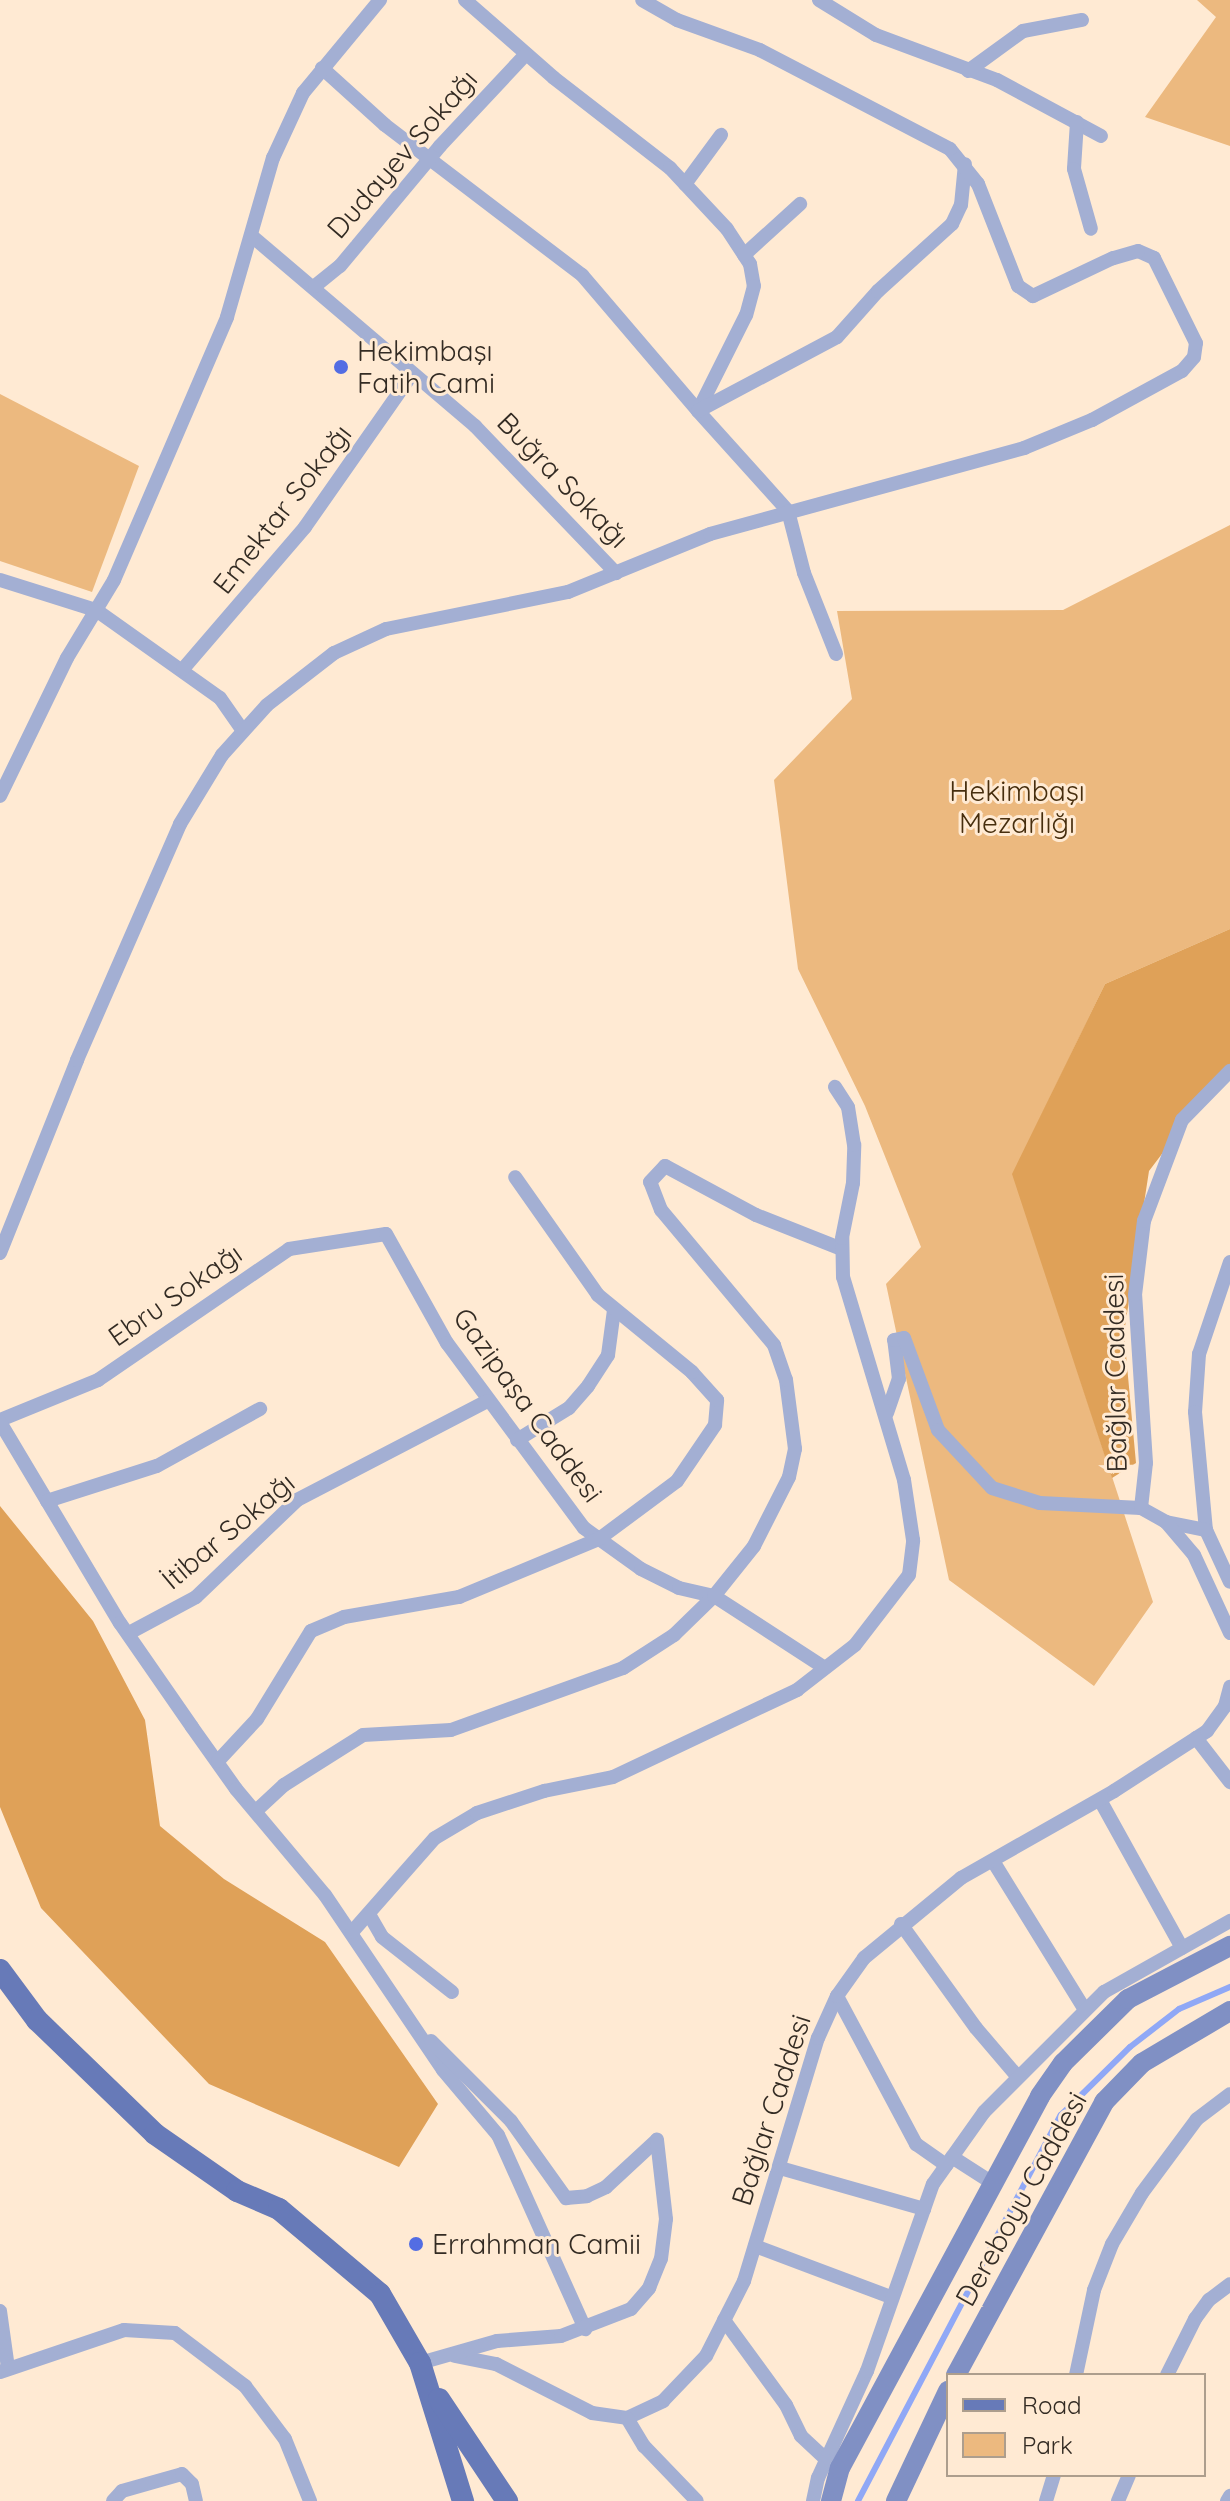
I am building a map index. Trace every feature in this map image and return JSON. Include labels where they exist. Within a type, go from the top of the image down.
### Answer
[{"type":"main road","points":[[831,2501],[840,2468],[1040,2096],[1093,2029],[1177,1970],[1230,1946]]},
{"type":"main road","points":[[0,1970],[37,2020],[155,2134],[237,2191],[279,2209],[380,2294],[482,2470],[507,2501]]},
{"type":"main road","points":[[0,1994],[22,2024],[141,2141],[220,2194],[322,2245]]},
{"type":"main road","name":"Dereboyu Caddesi","points":[[957,2373],[1104,2102],[1142,2063],[1230,2011]]},
{"type":"main road","points":[[422,2369],[463,2501]]},
{"type":"main road","points":[[896,2501],[946,2395]]},
{"type":"main road","points":[[482,2470],[486,2501]]},
{"type":"street","points":[[0,796],[114,580],[227,317],[253,237],[273,158],[303,93],[380,0]]},
{"type":"street","points":[[465,0],[526,54],[627,131],[685,184],[744,255],[754,286],[746,315],[698,411]]},
{"type":"street","points":[[819,0],[876,35],[997,80],[1101,136]]},
{"type":"street","points":[[0,1253],[77,1060],[180,824],[222,755],[243,731],[267,705],[334,653],[386,629],[568,592],[710,534],[1024,448],[1092,420],[1182,371],[1194,357],[1196,343],[1154,258],[1138,251],[1075,272],[1033,296],[1018,286],[995,221],[965,164],[932,138],[760,50],[653,2]]},
{"type":"street","points":[[968,71],[1023,31],[1082,20]]},
{"type":"street","name":"Dudayev Sokağı","points":[[315,286],[340,266],[429,159],[526,54]]},
{"type":"street","points":[[322,68],[429,159],[582,275],[788,511],[804,573],[836,654]]},
{"type":"street","points":[[1077,122],[1074,169],[1091,229]]},
{"type":"street","points":[[685,184],[721,135]]},
{"type":"street","points":[[698,411],[837,337],[878,291],[952,224],[961,205],[965,164]]},
{"type":"street","points":[[744,255],[800,204]]},
{"type":"street","name":"Buğra Sokağı","points":[[253,237],[315,286],[475,426],[616,573]]},
{"type":"street","name":"Emektar Sokağı","points":[[183,669],[305,527],[412,374]]},
{"type":"street","points":[[0,580],[96,610],[220,698],[243,731]]},
{"type":"street","name":"Bağlar Caddesi","points":[[1141,1508],[1146,1463],[1135,1295],[1144,1221],[1182,1120],[1230,1071]]},
{"type":"street","points":[[352,1932],[370,1916],[435,1838],[477,1813],[544,1791],[613,1777],[797,1690],[877,1621],[909,1575],[913,1540],[887,1413],[850,1311],[842,1249],[854,1145],[848,1107],[835,1087]]},
{"type":"street","points":[[256,1811],[284,1785],[363,1735],[451,1730],[623,1668],[674,1635],[714,1596],[754,1546],[789,1477],[795,1449],[786,1380],[774,1345],[661,1210],[650,1182],[665,1166],[756,1215],[842,1249]]},
{"type":"street","points":[[218,1761],[257,1719],[311,1631],[344,1617],[459,1597],[599,1539],[677,1481],[715,1425],[717,1400],[692,1372],[598,1295],[515,1177]]},
{"type":"street","name":"Gazipaşa Caddesi","points":[[386,1234],[447,1343],[584,1528],[666,1582],[714,1596],[825,1668]]},
{"type":"street","name":"Ebru Sokağı","points":[[0,1421],[98,1380],[289,1249],[386,1234]]},
{"type":"street","points":[[1230,1262],[1199,1354],[1195,1412],[1206,1530],[1230,1582]]},
{"type":"street","points":[[517,1440],[569,1408],[588,1386],[608,1355],[614,1310]]},
{"type":"street","points":[[887,1413],[899,1379],[894,1340],[904,1338],[912,1346],[938,1430],[992,1488],[1040,1503],[1141,1508],[1166,1522],[1206,1530]]},
{"type":"street","name":"İtibar Sokağı","points":[[129,1633],[196,1597],[297,1500],[487,1401]]},
{"type":"street","points":[[47,1501],[157,1466],[260,1409]]},
{"type":"street","points":[[0,1421],[129,1633],[218,1761],[352,1932],[408,2020],[498,2135],[585,2329]]},
{"type":"street","points":[[1166,1522],[1194,1555],[1230,1633]]},
{"type":"street","name":"Bağlar Caddesi","points":[[627,2418],[663,2401],[706,2356],[755,2246],[818,2038],[837,1996],[864,1958],[901,1924],[993,1861],[1100,1800],[1196,1738],[1225,1706],[1230,1687]]},
{"type":"street","points":[[1196,1738],[1230,1782]]},
{"type":"street","points":[[1100,1800],[1182,1948]]},
{"type":"street","points":[[993,1861],[1085,2010]]},
{"type":"street","points":[[370,1916],[382,1937],[452,1992]]},
{"type":"street","points":[[813,2501],[826,2459],[867,2371],[924,2209],[949,2161],[1017,2076],[1104,1992],[1230,1921]]},
{"type":"street","points":[[901,1924],[976,2028],[1017,2076]]},
{"type":"street","points":[[837,1996],[916,2144],[994,2184]]},
{"type":"street","points":[[408,2020],[511,2121],[566,2198],[587,2196],[606,2187],[657,2140],[666,2219],[661,2259],[649,2288],[631,2309],[585,2329],[497,2341],[422,2369]]},
{"type":"street","points":[[1076,2373],[1094,2290],[1112,2244],[1197,2119],[1230,2094]]},
{"type":"street","points":[[780,2168],[924,2209]]},
{"type":"street","points":[[755,2246],[891,2297]]},
{"type":"street","points":[[1168,2373],[1195,2319],[1230,2284]]},
{"type":"street","points":[[0,2311],[4,2370],[124,2330],[175,2333],[245,2386],[285,2439],[310,2501]]},
{"type":"street","points":[[724,2320],[786,2405],[801,2436],[826,2459]]},
{"type":"street","points":[[455,2356],[496,2364],[592,2413],[627,2418],[644,2446],[697,2501]]},
{"type":"street","points":[[113,2501],[122,2491],[182,2474],[192,2484],[196,2501]]},
{"type":"street","points":[[1046,2501],[1053,2477]]},
{"type":"street","points":[[1118,2501],[1128,2477]]},
{"type":"street","points":[[1227,2501],[1230,2496]]},
{"type":"green space","points":[[1197,0],[1230,0],[1230,146],[1145,117],[1216,17]]},
{"type":"green space","points":[[0,394],[139,466],[92,592],[0,561]]},
{"type":"green space","name":"Hekimbaşı Mezarlığı","points":[[1230,525],[1230,929],[1105,984],[1013,1174],[1153,1602],[1094,1686],[949,1580],[886,1284],[921,1247],[865,1106],[798,969],[774,780],[852,699],[837,611],[1063,610]]},
{"type":"shaded area","points":[[1230,929],[1230,1064],[1149,1171],[1124,1333],[1136,1463],[1112,1478],[1012,1174],[1105,984]]},
{"type":"shaded area","points":[[0,1506],[93,1621],[145,1720],[160,1826],[224,1879],[325,1942],[438,2104],[399,2167],[209,2084],[41,1908],[0,1807]]},
{"type":"waterway","points":[[858,2501],[1061,2115],[1130,2047],[1179,2009],[1230,1987]]},
{"type":"place","name":"Hekimbaşı Fatih Cami","points":[[341,367]]},
{"type":"place","name":"Errahman Camii","points":[[416,2244]]}]
